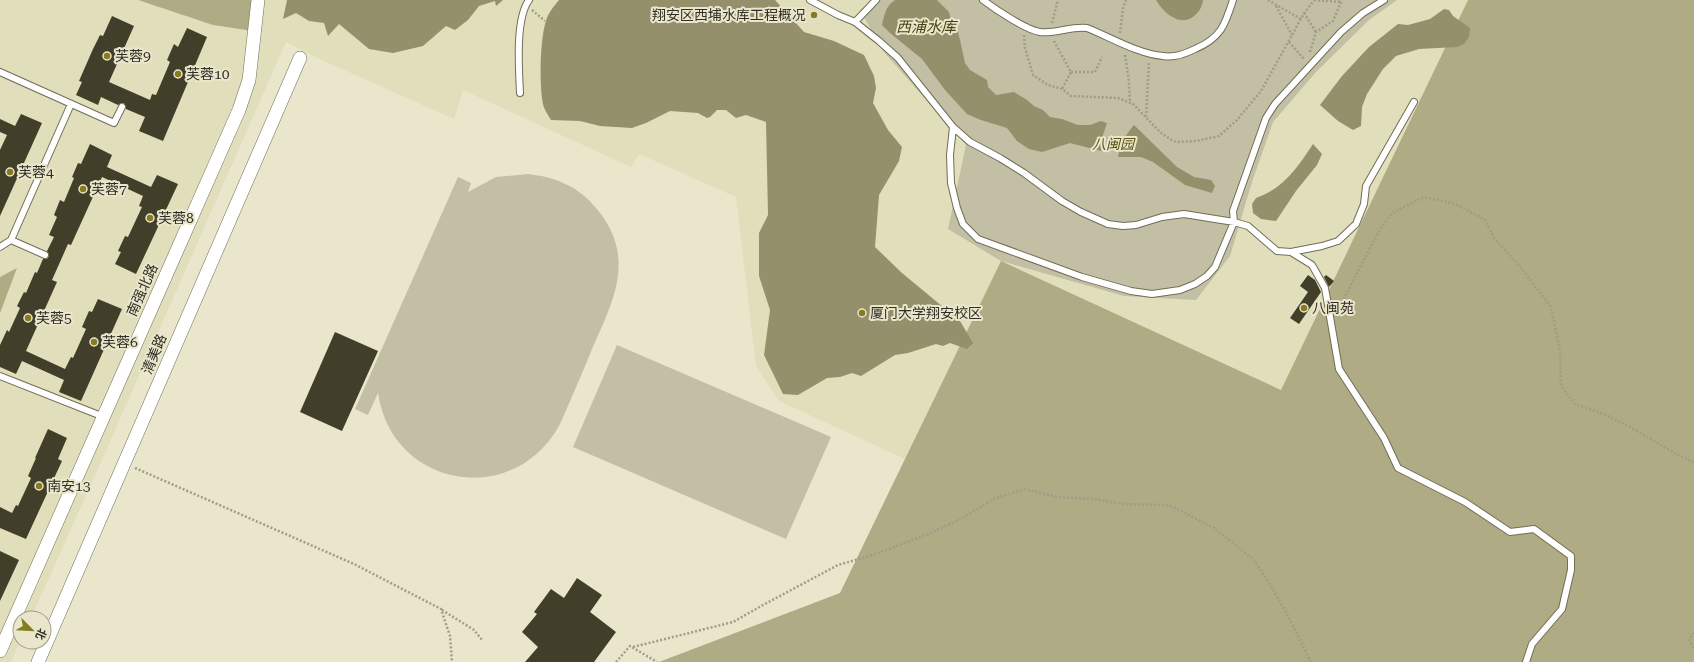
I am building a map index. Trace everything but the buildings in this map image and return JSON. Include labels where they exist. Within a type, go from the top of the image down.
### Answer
[{"type":"street","name":"南强北路","points":[[0,651],[239,110],[249,80],[258,0]]},
{"type":"street","name":"清美路","points":[[38,662],[300,58]]},
{"type":"lane","points":[[810,0],[855,22],[898,58],[953,127],[970,142],[1018,169],[1062,201],[1081,212],[1108,224],[1123,226],[1136,225],[1184,214],[1234,222],[1248,226],[1277,251],[1291,252],[1338,241],[1356,224],[1364,204],[1366,186],[1414,102]]},
{"type":"lane","points":[[855,22],[876,0]]},
{"type":"lane","points":[[983,0],[1034,30],[1050,31],[1078,27],[1087,28],[1151,54],[1162,56],[1176,56],[1190,52],[1206,44],[1221,31],[1233,0]]},
{"type":"lane","points":[[953,127],[950,155],[956,208],[963,224],[978,239],[1082,277],[1131,290],[1152,294],[1180,290],[1195,284],[1207,276],[1215,267],[1234,222],[1233,211],[1266,118],[1275,104],[1341,32],[1363,13],[1384,0]]},
{"type":"lane","points":[[520,93],[519,41],[524,7],[528,2]]},
{"type":"lane","points":[[0,72],[114,123],[122,107]]},
{"type":"lane","points":[[0,247],[11,240],[71,104]]},
{"type":"lane","points":[[11,240],[45,255]]},
{"type":"lane","points":[[1291,252],[1312,265],[1325,288],[1339,369],[1384,438],[1398,468],[1466,502],[1510,532],[1534,530],[1571,556],[1571,570],[1562,609],[1532,644],[1526,662]]},
{"type":"lane","points":[[0,376],[104,417]]},
{"type":"path","points":[[1058,0],[1050,31],[1071,72]]},
{"type":"path","points":[[1126,0],[1123,8],[1120,41],[1127,66],[1130,103]]},
{"type":"path","points":[[1268,0],[1276,6],[1301,18]]},
{"type":"path","points":[[1024,25],[1025,48],[1033,75],[1048,85],[1062,89],[1071,96],[1118,98],[1130,103],[1161,133],[1176,142],[1196,141],[1219,136],[1237,120],[1261,91],[1301,18],[1314,0],[1341,1],[1332,21],[1316,32],[1310,51],[1311,64]]},
{"type":"path","points":[[528,2],[545,21]]},
{"type":"path","points":[[1276,6],[1292,36]]},
{"type":"path","points":[[1304,13],[1316,32]]},
{"type":"path","points":[[1289,42],[1311,64]]},
{"type":"path","points":[[1146,117],[1151,54]]},
{"type":"path","points":[[1071,72],[1095,72],[1102,57]]},
{"type":"path","points":[[1062,89],[1071,72]]},
{"type":"path","points":[[1331,324],[1379,231],[1392,213],[1424,197],[1456,204],[1485,220],[1494,238],[1522,269],[1551,307],[1560,351],[1561,386],[1575,404],[1604,414],[1678,455],[1694,462]]},
{"type":"path","points":[[125,463],[354,564],[441,609],[474,630],[482,641]]},
{"type":"path","points":[[616,662],[630,646],[632,647],[733,622],[838,565],[873,555],[928,534],[961,519],[993,499],[1025,489],[1057,497],[1093,499],[1123,504],[1169,505],[1214,528],[1253,559],[1287,614],[1311,662]]},
{"type":"path","points":[[441,609],[450,636],[452,662]]},
{"type":"path","points":[[1694,633],[1690,639],[1694,650]]},
{"type":"path","points":[[632,647],[656,662]]},
{"type":"shaded area","name":"厦门大学翔安校区","points":[[0,0],[1468,0],[1281,390],[1001,261],[905,459],[779,401],[756,366],[736,197],[639,154],[631,167],[463,90],[454,119],[326,62],[286,42],[35,610],[12,610],[12,650],[16,650],[11,662],[0,662]]},
{"type":"shaded area","points":[[138,0],[256,0],[253,31],[213,25]]},
{"type":"shaded area","points":[[1468,0],[1694,0],[1694,662],[659,662],[840,593],[1001,261],[1281,390]]},
{"type":"shaded area","points":[[17,268],[0,313],[0,277]]},
{"type":"green space","name":"八闽园","points":[[876,0],[1397,0],[1369,20],[1316,72],[1273,122],[1252,182],[1230,256],[1196,300],[1124,296],[1001,261],[948,229],[966,145],[883,51],[860,10]]},
{"type":"green space","points":[[528,174],[557,180],[574,188],[589,200],[609,226],[616,243],[619,261],[618,278],[614,296],[560,424],[540,451],[515,469],[486,477],[457,476],[430,467],[406,450],[388,425],[378,393],[368,415],[355,409],[458,177],[471,183],[468,192],[496,177]]},
{"type":"green space","points":[[617,345],[831,437],[786,539],[573,447]]},
{"type":"water","points":[[287,0],[503,0],[496,6],[495,1],[479,6],[468,20],[455,30],[446,26],[423,46],[393,53],[369,49],[339,24],[328,36],[324,23],[309,21],[296,13],[283,19]]},
{"type":"water","points":[[559,0],[775,0],[804,32],[834,41],[864,55],[874,76],[876,88],[873,103],[888,130],[902,147],[899,161],[879,195],[875,247],[902,273],[960,321],[973,343],[967,349],[950,343],[943,346],[936,344],[908,353],[895,355],[861,376],[852,373],[840,377],[827,378],[798,395],[783,394],[764,355],[770,310],[759,276],[759,233],[768,215],[766,122],[746,115],[736,118],[726,110],[717,110],[707,118],[698,113],[670,111],[632,128],[600,126],[580,121],[551,120],[543,104],[541,50],[547,18]]},
{"type":"water","name":"西浦水库","points":[[895,0],[937,0],[949,12],[953,28],[958,32],[965,63],[970,70],[987,80],[988,87],[996,95],[1014,92],[1034,106],[1043,110],[1050,117],[1062,119],[1078,125],[1090,125],[1101,121],[1107,123],[1103,135],[1101,151],[1070,143],[1042,152],[1029,149],[1017,141],[1007,128],[967,114],[945,90],[922,59],[882,25],[887,8]]},
{"type":"water","points":[[1156,0],[1203,0],[1199,11],[1196,14],[1189,19],[1183,20],[1167,14]]},
{"type":"water","points":[[1444,9],[1449,10],[1453,16],[1470,28],[1469,37],[1464,44],[1457,47],[1419,49],[1396,56],[1383,69],[1367,94],[1362,107],[1361,126],[1353,130],[1338,121],[1320,105],[1342,76],[1369,47],[1398,24],[1408,25],[1430,19]]},
{"type":"water","points":[[1134,125],[1177,167],[1194,177],[1211,180],[1215,186],[1212,193],[1185,185],[1153,162],[1141,157],[1118,157],[1120,148],[1128,132]]},
{"type":"water","points":[[1313,144],[1322,154],[1317,165],[1296,191],[1276,221],[1261,219],[1253,213],[1252,204],[1256,198],[1266,194],[1282,183],[1295,169]]},
{"type":"place","name":"翔安区西埔水库工程概况","points":[[814,15]]},
{"type":"place","name":"芙蓉9","points":[[107,56]]},
{"type":"place","name":"芙蓉10","points":[[178,74]]},
{"type":"place","name":"芙蓉4","points":[[10,172]]},
{"type":"place","name":"芙蓉7","points":[[83,189]]},
{"type":"place","name":"芙蓉8","points":[[150,218]]},
{"type":"place","name":"八闽苑","points":[[1304,308]]},
{"type":"place","name":"厦门大学翔安校区","points":[[862,313]]},
{"type":"place","name":"芙蓉5","points":[[28,318]]},
{"type":"place","name":"芙蓉6","points":[[94,342]]},
{"type":"place","name":"南安13","points":[[39,486]]}]
